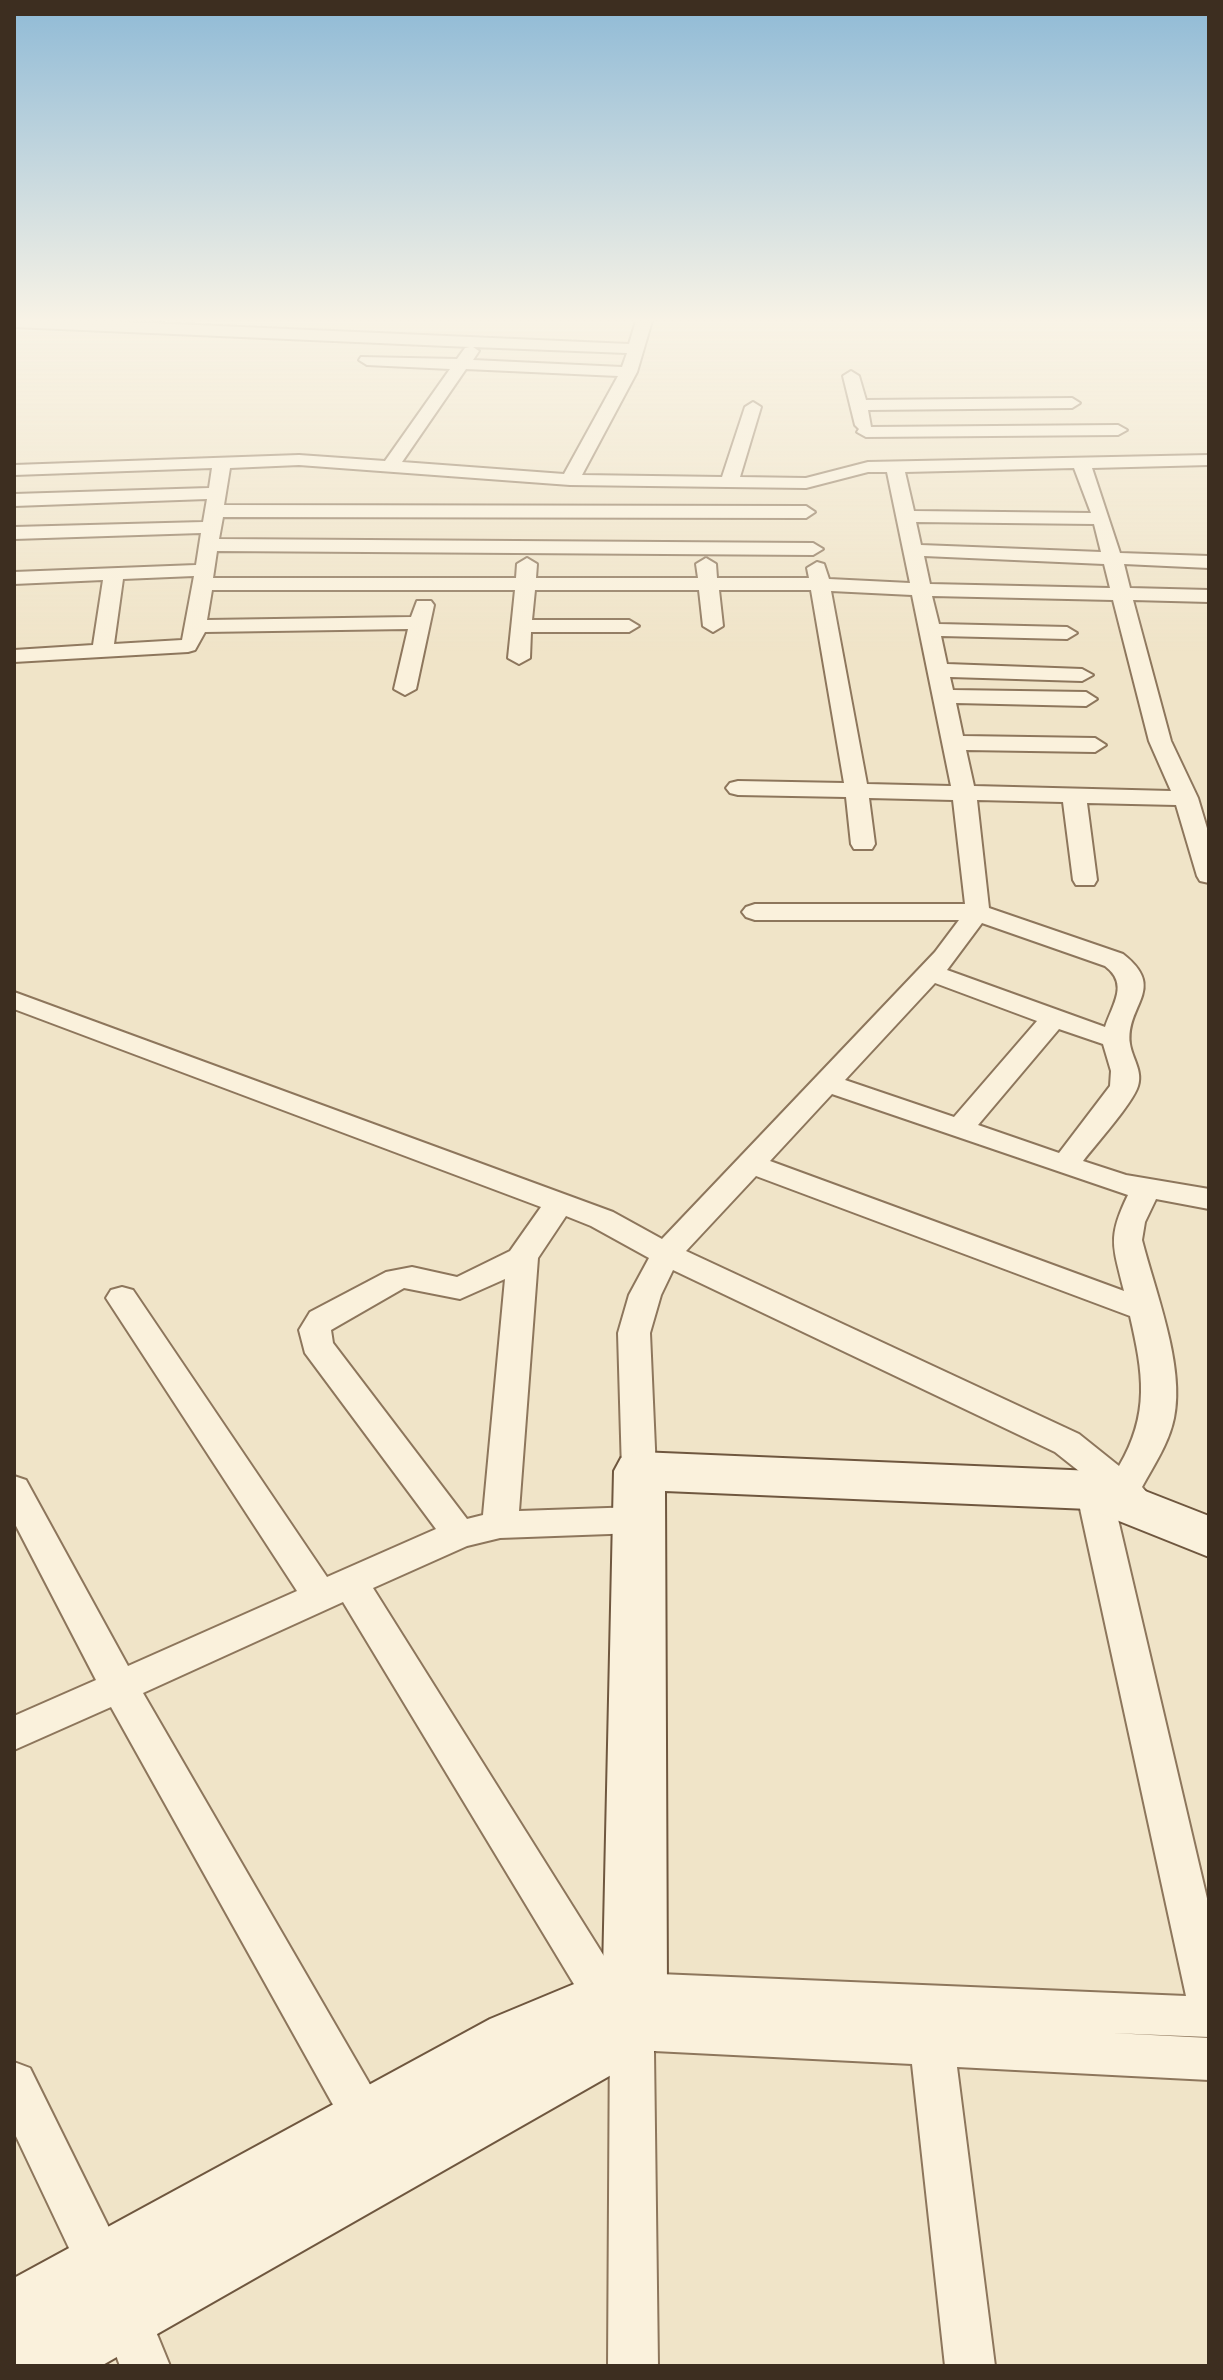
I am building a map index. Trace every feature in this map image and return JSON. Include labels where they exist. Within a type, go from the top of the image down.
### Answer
[{"type":"main road","points":[[625,2007],[638,1496],[1121,1497],[1209,1537]]},
{"type":"main road","points":[[14,2317],[124,2315],[367,2122],[513,2040],[625,2007]]},
{"type":"main road","points":[[30,2366],[389,2162],[625,2007]]},
{"type":"street","points":[[391,465],[414,432]]},
{"type":"street","points":[[570,480],[596,432]]},
{"type":"street","points":[[729,482],[745,432]]},
{"type":"street","points":[[14,1734],[459,1534],[638,1496],[634,1333],[645,1295],[666,1254],[929,972],[962,933],[978,904],[964,793],[906,516],[886,466],[866,432]]},
{"type":"street","points":[[1006,432],[1021,464]]},
{"type":"street","points":[[14,470],[299,460],[570,480],[806,483],[855,469],[886,466],[1209,460]]},
{"type":"street","points":[[14,656],[188,646],[194,638],[222,462]]},
{"type":"street","points":[[1081,463],[1112,554],[1160,741],[1186,798],[1209,876]]},
{"type":"street","points":[[519,658],[534,477]]},
{"type":"street","points":[[697,482],[713,626]]},
{"type":"street","points":[[806,483],[806,512],[857,791],[863,844]]},
{"type":"street","points":[[14,500],[437,544],[813,549]]},
{"type":"street","points":[[14,533],[213,519],[531,511],[806,512]]},
{"type":"street","points":[[906,516],[1102,519]]},
{"type":"street","points":[[405,689],[437,544]]},
{"type":"street","points":[[913,550],[1209,553]]},
{"type":"street","points":[[1112,554],[1209,562]]},
{"type":"street","points":[[102,652],[114,574]]},
{"type":"street","points":[[14,603],[17,578],[114,574],[429,583],[820,584],[921,590],[1209,596]]},
{"type":"street","points":[[196,626],[420,623]]},
{"type":"street","points":[[522,626],[629,626]]},
{"type":"street","points":[[930,630],[1067,633]]},
{"type":"street","points":[[941,683],[1082,675]]},
{"type":"street","points":[[941,683],[1086,699]]},
{"type":"street","points":[[953,743],[1095,745]]},
{"type":"street","points":[[738,788],[1186,798]]},
{"type":"street","points":[[1074,796],[1085,880]]},
{"type":"street","points":[[755,912],[975,912],[1114,960],[1127,968],[1133,982],[1116,1040],[1127,1071],[1124,1087],[1065,1165]]},
{"type":"street","points":[[929,972],[1116,1040]]},
{"type":"street","points":[[14,1000],[602,1219],[666,1254],[1067,1443],[1121,1497],[1209,2000]]},
{"type":"street","points":[[960,1129],[1054,1018]]},
{"type":"street","points":[[826,1083],[1065,1165],[1146,1189],[1209,1199]]},
{"type":"street","points":[[750,1164],[1142,1309]]},
{"type":"street","points":[[1121,1497],[1146,1448],[1159,1407],[1157,1378],[1127,1240],[1130,1222],[1146,1189]]},
{"type":"street","points":[[500,1525],[522,1258],[560,1203]]},
{"type":"street","points":[[459,1534],[317,1345],[315,1330],[321,1320],[397,1279],[412,1277],[460,1288],[522,1258]]},
{"type":"street","points":[[122,1298],[335,1589],[625,2007],[633,2366]]},
{"type":"street","points":[[14,1489],[119,1686],[367,2122]]},
{"type":"street","points":[[625,2007],[930,2025],[1209,2059]]},
{"type":"street","points":[[930,2025],[1209,2017]]},
{"type":"street","points":[[930,2025],[970,2366]]},
{"type":"street","points":[[14,2083],[124,2315]]}]
